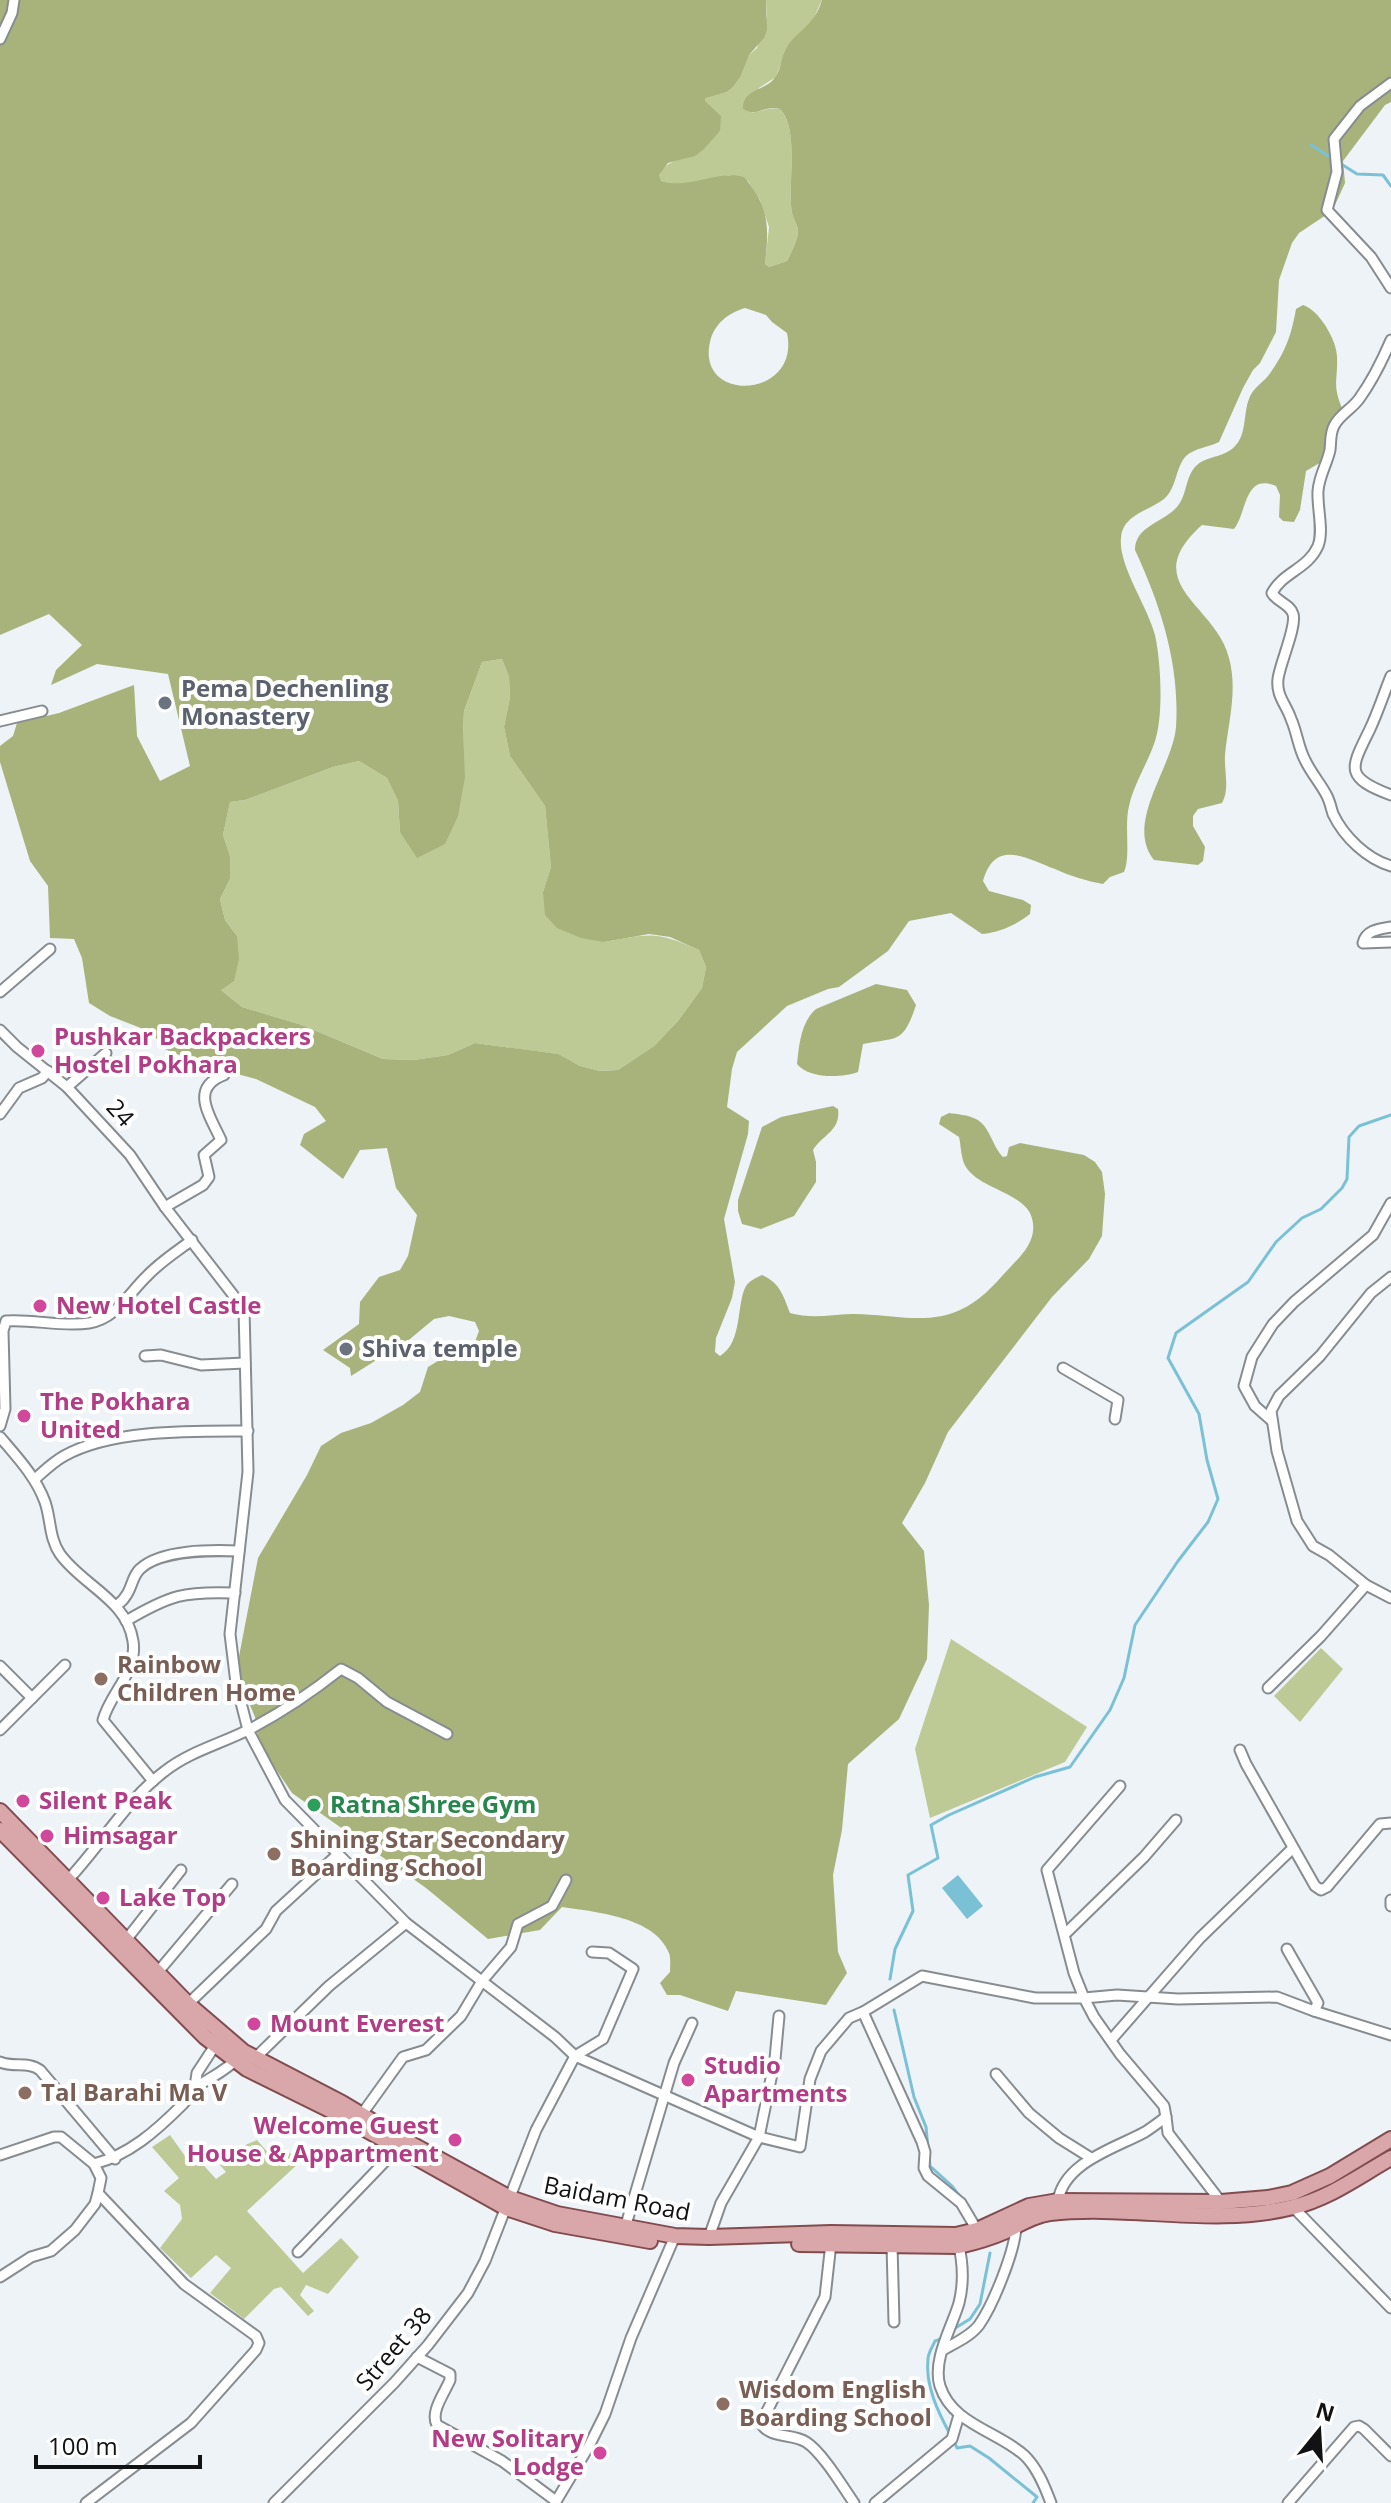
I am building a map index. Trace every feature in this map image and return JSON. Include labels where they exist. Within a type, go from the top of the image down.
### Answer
[{"type":"main road","name":"Baidam Road","points":[[0,1811],[63,1885],[219,2040],[245,2057],[362,2114],[508,2203],[673,2240],[831,2233],[981,2241],[1033,2217],[1059,2212],[1236,2215],[1293,2207],[1344,2187],[1391,2158]]},
{"type":"main road","name":"Baidam Road","points":[[0,1830],[126,1940],[219,2040]]},
{"type":"main road","name":"Baidam Road","points":[[245,2057],[247,2069],[336,2113],[397,2149],[555,2224],[592,2232],[708,2246],[892,2245],[958,2240],[1029,2206],[1058,2201],[1221,2202],[1268,2198],[1292,2193],[1330,2176],[1391,2139]]},
{"type":"street","points":[[0,39],[12,13],[14,0]]},
{"type":"street","points":[[1391,83],[1360,106],[1334,139],[1337,172],[1327,210],[1371,257],[1391,288]]},
{"type":"street","points":[[1391,340],[1384,361],[1357,401],[1334,424],[1330,449],[1319,481],[1320,542],[1306,563],[1299,570],[1286,574],[1272,593],[1293,614],[1293,631],[1286,645],[1278,680],[1279,697],[1291,717],[1303,757],[1327,795],[1343,831],[1354,843],[1391,866]]},
{"type":"street","points":[[1391,676],[1355,759],[1354,768],[1361,779],[1391,795]]},
{"type":"street","points":[[0,721],[42,711]]},
{"type":"street","points":[[1391,927],[1370,932],[1363,943],[1391,942]]},
{"type":"street","points":[[0,992],[50,949]]},
{"type":"street","name":"24","points":[[0,1030],[67,1087],[130,1155],[165,1207],[244,1309],[248,1472],[230,1634],[236,1683],[248,1730],[285,1800],[406,1923],[555,2037],[575,2056],[759,2137],[800,2147],[810,2079],[821,2051],[849,2018],[863,2012]]},
{"type":"street","points":[[67,1087],[106,1053]]},
{"type":"street","points":[[0,1114],[19,1088],[42,1078],[48,1071]]},
{"type":"street","points":[[165,1207],[203,1185],[209,1177],[204,1155],[221,1140],[204,1099],[207,1085],[224,1075]]},
{"type":"street","points":[[1272,1421],[1255,1406],[1244,1386],[1252,1357],[1273,1324],[1294,1302],[1373,1235],[1391,1203]]},
{"type":"street","points":[[0,1426],[5,1409],[3,1331],[6,1321],[89,1323],[103,1318],[117,1309],[154,1269],[192,1240]]},
{"type":"street","points":[[1391,1277],[1371,1293],[1320,1356],[1279,1396],[1271,1411],[1277,1451],[1297,1521],[1313,1546],[1366,1585],[1391,1598]]},
{"type":"street","points":[[145,1356],[161,1355],[201,1365],[245,1363]]},
{"type":"street","points":[[1063,1368],[1118,1400],[1115,1419]]},
{"type":"street","points":[[35,1479],[61,1458],[104,1440],[209,1429],[248,1431]]},
{"type":"street","points":[[0,1437],[35,1479],[45,1502],[51,1535],[59,1553],[71,1568],[116,1606],[126,1621],[134,1644],[132,1661],[103,1720],[153,1781]]},
{"type":"street","points":[[116,1606],[126,1597],[139,1569],[147,1564],[174,1554],[239,1551]]},
{"type":"street","points":[[1268,1688],[1321,1636],[1366,1585]]},
{"type":"street","points":[[126,1621],[176,1596],[199,1592],[235,1593]]},
{"type":"street","points":[[0,1730],[65,1665]]},
{"type":"street","points":[[0,1666],[32,1698]]},
{"type":"street","points":[[63,1885],[153,1781],[186,1757],[248,1730],[293,1704],[341,1669],[358,1678],[387,1702],[447,1734]]},
{"type":"street","points":[[1240,1750],[1293,1848],[1315,1886],[1321,1890],[1327,1887],[1380,1824],[1391,1823]]},
{"type":"street","points":[[1120,1786],[1047,1870],[1074,1973],[1084,1998],[1111,2040],[1164,2106],[1168,2133],[1221,2202]]},
{"type":"street","points":[[1065,1934],[1144,1857],[1176,1820]]},
{"type":"street","points":[[1111,2040],[1200,1938],[1293,1848]]},
{"type":"street","points":[[188,2004],[266,1929],[276,1911],[337,1855]]},
{"type":"street","points":[[126,1940],[181,1870]]},
{"type":"street","points":[[362,2114],[407,2053],[426,2050],[461,2016],[482,1981],[511,1947],[518,1924],[552,1906],[566,1880]]},
{"type":"street","points":[[157,1973],[232,1884]]},
{"type":"street","points":[[195,2087],[245,2057],[406,1923]]},
{"type":"street","points":[[1287,1949],[1318,2003],[1314,2011]]},
{"type":"street","points":[[575,2056],[603,2039],[633,1969],[609,1953],[592,1952]]},
{"type":"street","points":[[977,2230],[961,2203],[928,2176],[924,2168],[922,2142],[863,2012],[922,1976],[1035,1998],[1117,1995],[1178,1999],[1277,1997],[1391,2035]]},
{"type":"street","points":[[709,2237],[721,2203],[759,2137],[775,2059],[779,2016]]},
{"type":"street","points":[[625,2228],[674,2063],[692,2023]]},
{"type":"street","points":[[94,2164],[115,2159],[166,2121],[187,2101],[195,2087],[197,2073],[219,2040]]},
{"type":"street","name":"Street 38","points":[[274,2503],[417,2357],[468,2293],[485,2261],[536,2130],[575,2056]]},
{"type":"street","points":[[0,2062],[6,2065],[31,2065],[40,2070],[115,2159]]},
{"type":"street","points":[[996,2074],[1029,2113],[1059,2138],[1091,2158]]},
{"type":"street","points":[[1058,2201],[1062,2186],[1091,2158],[1146,2131],[1166,2117]]},
{"type":"street","points":[[0,2155],[61,2137],[94,2164],[101,2178],[95,2204],[65,2241],[51,2251],[31,2257],[0,2277]]},
{"type":"street","points":[[298,2252],[397,2149]]},
{"type":"street","points":[[86,2503],[191,2423],[259,2343],[256,2336],[184,2284],[98,2193]]},
{"type":"street","points":[[1293,2207],[1391,2308]]},
{"type":"street","points":[[943,2350],[979,2325],[1001,2281],[1016,2236],[1016,2225]]},
{"type":"street","points":[[417,2357],[450,2374],[434,2414],[437,2425],[502,2461],[555,2502],[605,2414],[631,2338],[673,2240]]},
{"type":"street","points":[[958,2240],[963,2280],[943,2350],[939,2383],[959,2415],[1024,2455],[1051,2503]]},
{"type":"street","points":[[831,2243],[825,2297],[761,2423],[768,2432],[805,2441],[832,2471],[854,2503]]},
{"type":"street","points":[[892,2245],[894,2322]]},
{"type":"street","points":[[875,2503],[952,2439],[959,2415]]},
{"type":"street","points":[[1288,2503],[1354,2427],[1364,2429],[1391,2456]]},
{"type":"green space","points":[[0,0],[766,0],[767,30],[749,55],[740,77],[727,92],[705,98],[721,116],[720,131],[695,156],[668,163],[659,175],[661,181],[672,183],[734,175],[744,177],[759,198],[766,218],[765,264],[769,267],[787,261],[798,235],[791,202],[790,130],[780,109],[748,111],[743,109],[744,103],[750,94],[776,77],[783,55],[814,17],[822,0],[1391,0],[1391,102],[1385,105],[1343,161],[1345,183],[1335,205],[1329,213],[1299,233],[1292,243],[1279,280],[1276,332],[1243,388],[1219,442],[1186,456],[1164,499],[1132,518],[1123,530],[1121,549],[1124,561],[1155,635],[1160,690],[1157,733],[1129,806],[1124,872],[1110,877],[1103,884],[1023,857],[1003,855],[995,859],[983,881],[989,891],[1023,900],[1031,905],[1030,914],[1008,927],[982,934],[951,913],[909,921],[888,951],[839,987],[787,1006],[737,1052],[732,1069],[727,1107],[749,1121],[724,1219],[735,1282],[716,1338],[715,1352],[720,1356],[727,1350],[736,1332],[746,1286],[762,1275],[777,1286],[790,1313],[920,1318],[948,1315],[968,1306],[1020,1257],[1033,1234],[1030,1213],[1017,1200],[980,1180],[966,1167],[959,1137],[939,1124],[941,1117],[949,1113],[981,1122],[1003,1157],[1007,1156],[1009,1147],[1020,1143],[1084,1155],[1095,1162],[1102,1172],[1105,1194],[1102,1236],[1089,1259],[1052,1297],[948,1432],[925,1483],[902,1523],[924,1551],[929,1605],[927,1659],[899,1719],[848,1764],[842,1830],[833,1875],[838,1952],[847,1973],[826,2005],[736,1991],[728,2011],[680,1995],[667,1995],[660,1983],[670,1972],[670,1957],[662,1941],[638,1924],[607,1914],[562,1907],[540,1930],[488,1939],[426,1888],[292,1793],[259,1744],[255,1717],[236,1672],[258,1558],[321,1446],[341,1433],[371,1423],[403,1405],[420,1392],[428,1367],[474,1344],[479,1331],[475,1322],[449,1316],[434,1319],[410,1339],[351,1376],[350,1368],[323,1350],[359,1324],[360,1302],[379,1277],[400,1270],[408,1256],[417,1215],[396,1188],[387,1148],[360,1150],[343,1179],[300,1145],[304,1134],[326,1121],[315,1107],[256,1079],[203,1065],[165,1049],[151,1032],[110,1016],[89,1003],[82,958],[74,939],[50,938],[48,886],[30,861],[0,762],[0,746],[13,736],[17,723],[59,713],[134,685],[137,736],[160,781],[190,766],[168,674],[97,664],[51,685],[56,670],[82,645],[49,614],[0,635]],"holes":[[[745,308],[766,315],[787,333],[787,355],[779,371],[765,381],[748,386],[732,384],[718,376],[710,362],[710,342],[718,325]],[[502,659],[509,677],[510,697],[504,727],[510,756],[545,806],[551,867],[543,892],[545,915],[557,928],[581,938],[604,942],[649,934],[670,937],[699,950],[706,967],[702,988],[678,1021],[654,1046],[618,1070],[600,1071],[580,1066],[558,1054],[475,1043],[448,1055],[414,1060],[383,1059],[302,1025],[242,1007],[221,990],[234,981],[239,959],[237,936],[225,920],[220,899],[230,879],[230,856],[223,835],[230,802],[245,800],[333,767],[359,761],[387,778],[398,801],[400,832],[417,858],[445,844],[458,816],[465,777],[464,711],[482,662]]]},
{"type":"green space","points":[[766,0],[822,0],[812,22],[787,47],[776,77],[759,88],[743,109],[752,112],[780,109],[790,130],[791,202],[798,235],[787,261],[769,267],[765,264],[769,227],[760,200],[748,181],[729,175],[673,184],[660,181],[659,174],[669,164],[700,151],[720,131],[704,101],[705,97],[732,88],[749,55],[757,48],[767,16]]},
{"type":"green space","points":[[1303,305],[1321,319],[1334,342],[1336,388],[1342,408],[1323,461],[1306,471],[1300,510],[1294,522],[1283,521],[1279,517],[1280,495],[1276,486],[1266,483],[1252,489],[1234,529],[1202,525],[1184,545],[1177,563],[1178,579],[1221,639],[1232,670],[1225,755],[1226,792],[1222,803],[1198,809],[1193,816],[1193,826],[1205,847],[1203,861],[1198,865],[1154,860],[1146,845],[1144,829],[1147,812],[1173,743],[1176,727],[1175,681],[1167,636],[1135,550],[1136,542],[1144,531],[1179,504],[1197,465],[1231,450],[1239,441],[1250,395],[1279,360],[1296,309]]},
{"type":"green space","points":[[502,659],[509,677],[510,697],[504,727],[510,756],[545,806],[551,867],[543,892],[604,942],[652,936],[672,939],[699,950],[706,967],[702,988],[678,1021],[654,1046],[618,1070],[600,1071],[580,1066],[557,1054],[475,1043],[448,1055],[414,1060],[383,1059],[302,1025],[242,1007],[221,990],[237,936],[225,920],[220,899],[230,879],[230,856],[223,835],[230,802],[245,800],[333,767],[359,761],[387,778],[398,801],[400,832],[463,733],[464,711],[482,662]]},
{"type":"green space","points":[[876,984],[907,990],[916,1005],[903,1033],[892,1039],[863,1044],[858,1072],[826,1076],[802,1069],[797,1064],[800,1042],[811,1014],[816,1009]]},
{"type":"green space","points":[[833,1106],[838,1109],[837,1123],[813,1150],[816,1182],[794,1216],[761,1229],[742,1224],[738,1200],[762,1127],[781,1117]]},
{"type":"green space","points":[[951,1639],[1087,1727],[1065,1762],[930,1818],[915,1749]]},
{"type":"green space","points":[[1321,1648],[1343,1669],[1300,1722],[1274,1696]]},
{"type":"green space","points":[[170,2135],[190,2163],[198,2159],[216,2179],[226,2172],[220,2165],[238,2148],[257,2140],[271,2156],[282,2146],[300,2162],[247,2211],[303,2273],[341,2238],[359,2257],[328,2294],[306,2285],[300,2295],[314,2311],[308,2316],[281,2287],[274,2289],[244,2319],[210,2293],[231,2268],[216,2255],[191,2278],[160,2248],[182,2219],[180,2205],[164,2191],[179,2178],[152,2147]]},
{"type":"water","points":[[958,1875],[983,1906],[967,1919],[942,1888]]},
{"type":"waterway","points":[[1311,145],[1357,174],[1383,175],[1391,186]]},
{"type":"waterway","points":[[890,1979],[895,1949],[913,1911],[908,1875],[938,1858],[931,1825],[1035,1777],[1070,1767],[1110,1710],[1124,1678],[1135,1625],[1208,1522],[1218,1499],[1199,1414],[1168,1358],[1176,1333],[1248,1282],[1276,1242],[1302,1218],[1321,1209],[1342,1188],[1347,1179],[1349,1137],[1359,1126],[1391,1115]]},
{"type":"waterway","points":[[894,2010],[914,2097],[926,2127],[928,2149]]},
{"type":"waterway","points":[[929,2157],[930,2166],[960,2197]]},
{"type":"waterway","points":[[952,2330],[970,2319],[980,2304],[990,2253]]},
{"type":"waterway","points":[[944,2338],[935,2341],[929,2354],[928,2379],[933,2398],[950,2434]]},
{"type":"waterway","points":[[954,2441],[957,2448],[970,2446],[989,2458],[1037,2497],[1033,2503]]},
{"type":"place","name":"Pema Dechenling Monastery","points":[[165,703]]},
{"type":"place","name":"Pushkar Backpackers Hostel Pokhara","points":[[38,1051]]},
{"type":"place","name":"New Hotel Castle","points":[[40,1306]]},
{"type":"place","name":"Shiva temple","points":[[346,1349]]},
{"type":"place","name":"The Pokhara United","points":[[24,1416]]},
{"type":"place","name":"Rainbow Children Home","points":[[101,1679]]},
{"type":"place","name":"Silent Peak","points":[[23,1801]]},
{"type":"place","name":"Ratna Shree Gym","points":[[314,1805]]},
{"type":"place","name":"Himsagar","points":[[47,1836]]},
{"type":"place","name":"Shining Star Secondary Boarding School","points":[[274,1854]]},
{"type":"place","name":"Lake Top","points":[[103,1898]]},
{"type":"place","name":"Mount Everest","points":[[254,2024]]},
{"type":"place","name":"Studio Apartments","points":[[688,2080]]},
{"type":"place","name":"Tal Barahi Ma V","points":[[25,2093]]},
{"type":"place","name":"Welcome Guest House & Appartment","points":[[455,2140]]},
{"type":"place","name":"Wisdom English Boarding School","points":[[723,2404]]},
{"type":"place","name":"New Solitary Lodge","points":[[600,2453]]}]
